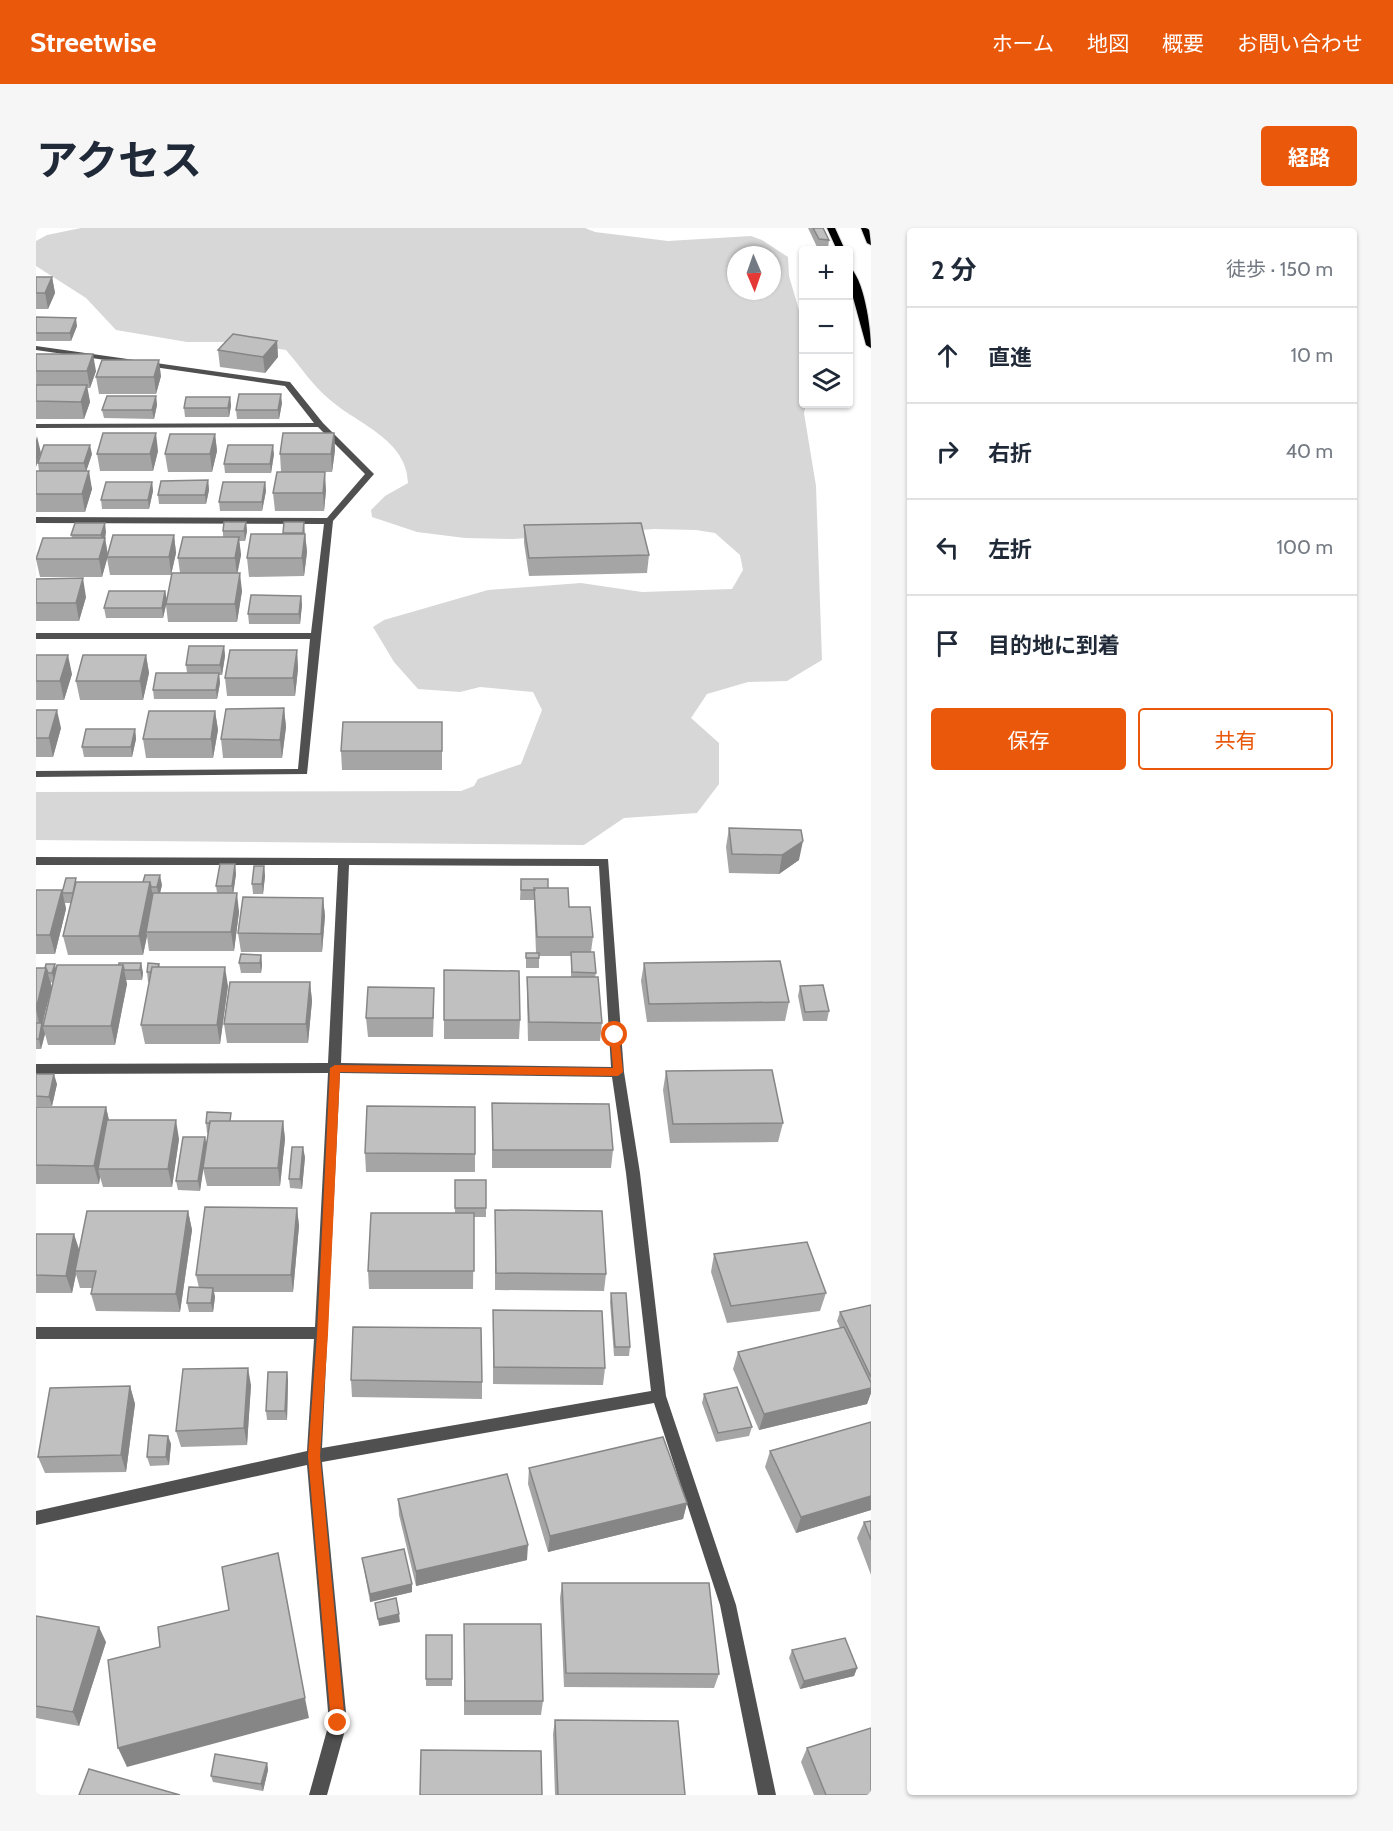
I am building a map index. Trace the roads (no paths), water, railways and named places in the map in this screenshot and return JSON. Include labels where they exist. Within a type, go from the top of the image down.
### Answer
[{"type":"main road","points":[[831,228],[839,246]]},
{"type":"main road","points":[[865,228],[871,243]]},
{"type":"main road","points":[[853,278],[871,345]]},
{"type":"street","points":[[36,348],[287,384],[320,425],[370,474],[329,521],[315,636],[303,772],[36,774]]},
{"type":"street","points":[[36,426],[320,425]]},
{"type":"street","points":[[36,520],[329,521]]},
{"type":"street","points":[[36,636],[315,636]]},
{"type":"street","points":[[36,861],[604,862],[618,1072],[633,1173],[659,1396],[728,1605],[768,1795]]},
{"type":"street","points":[[318,1795],[338,1723],[314,1456],[322,1334],[344,863]]},
{"type":"street","points":[[36,1069],[335,1068],[618,1072]]},
{"type":"street","points":[[36,1334],[322,1334]]},
{"type":"street","points":[[36,1518],[314,1456],[659,1396]]}]
